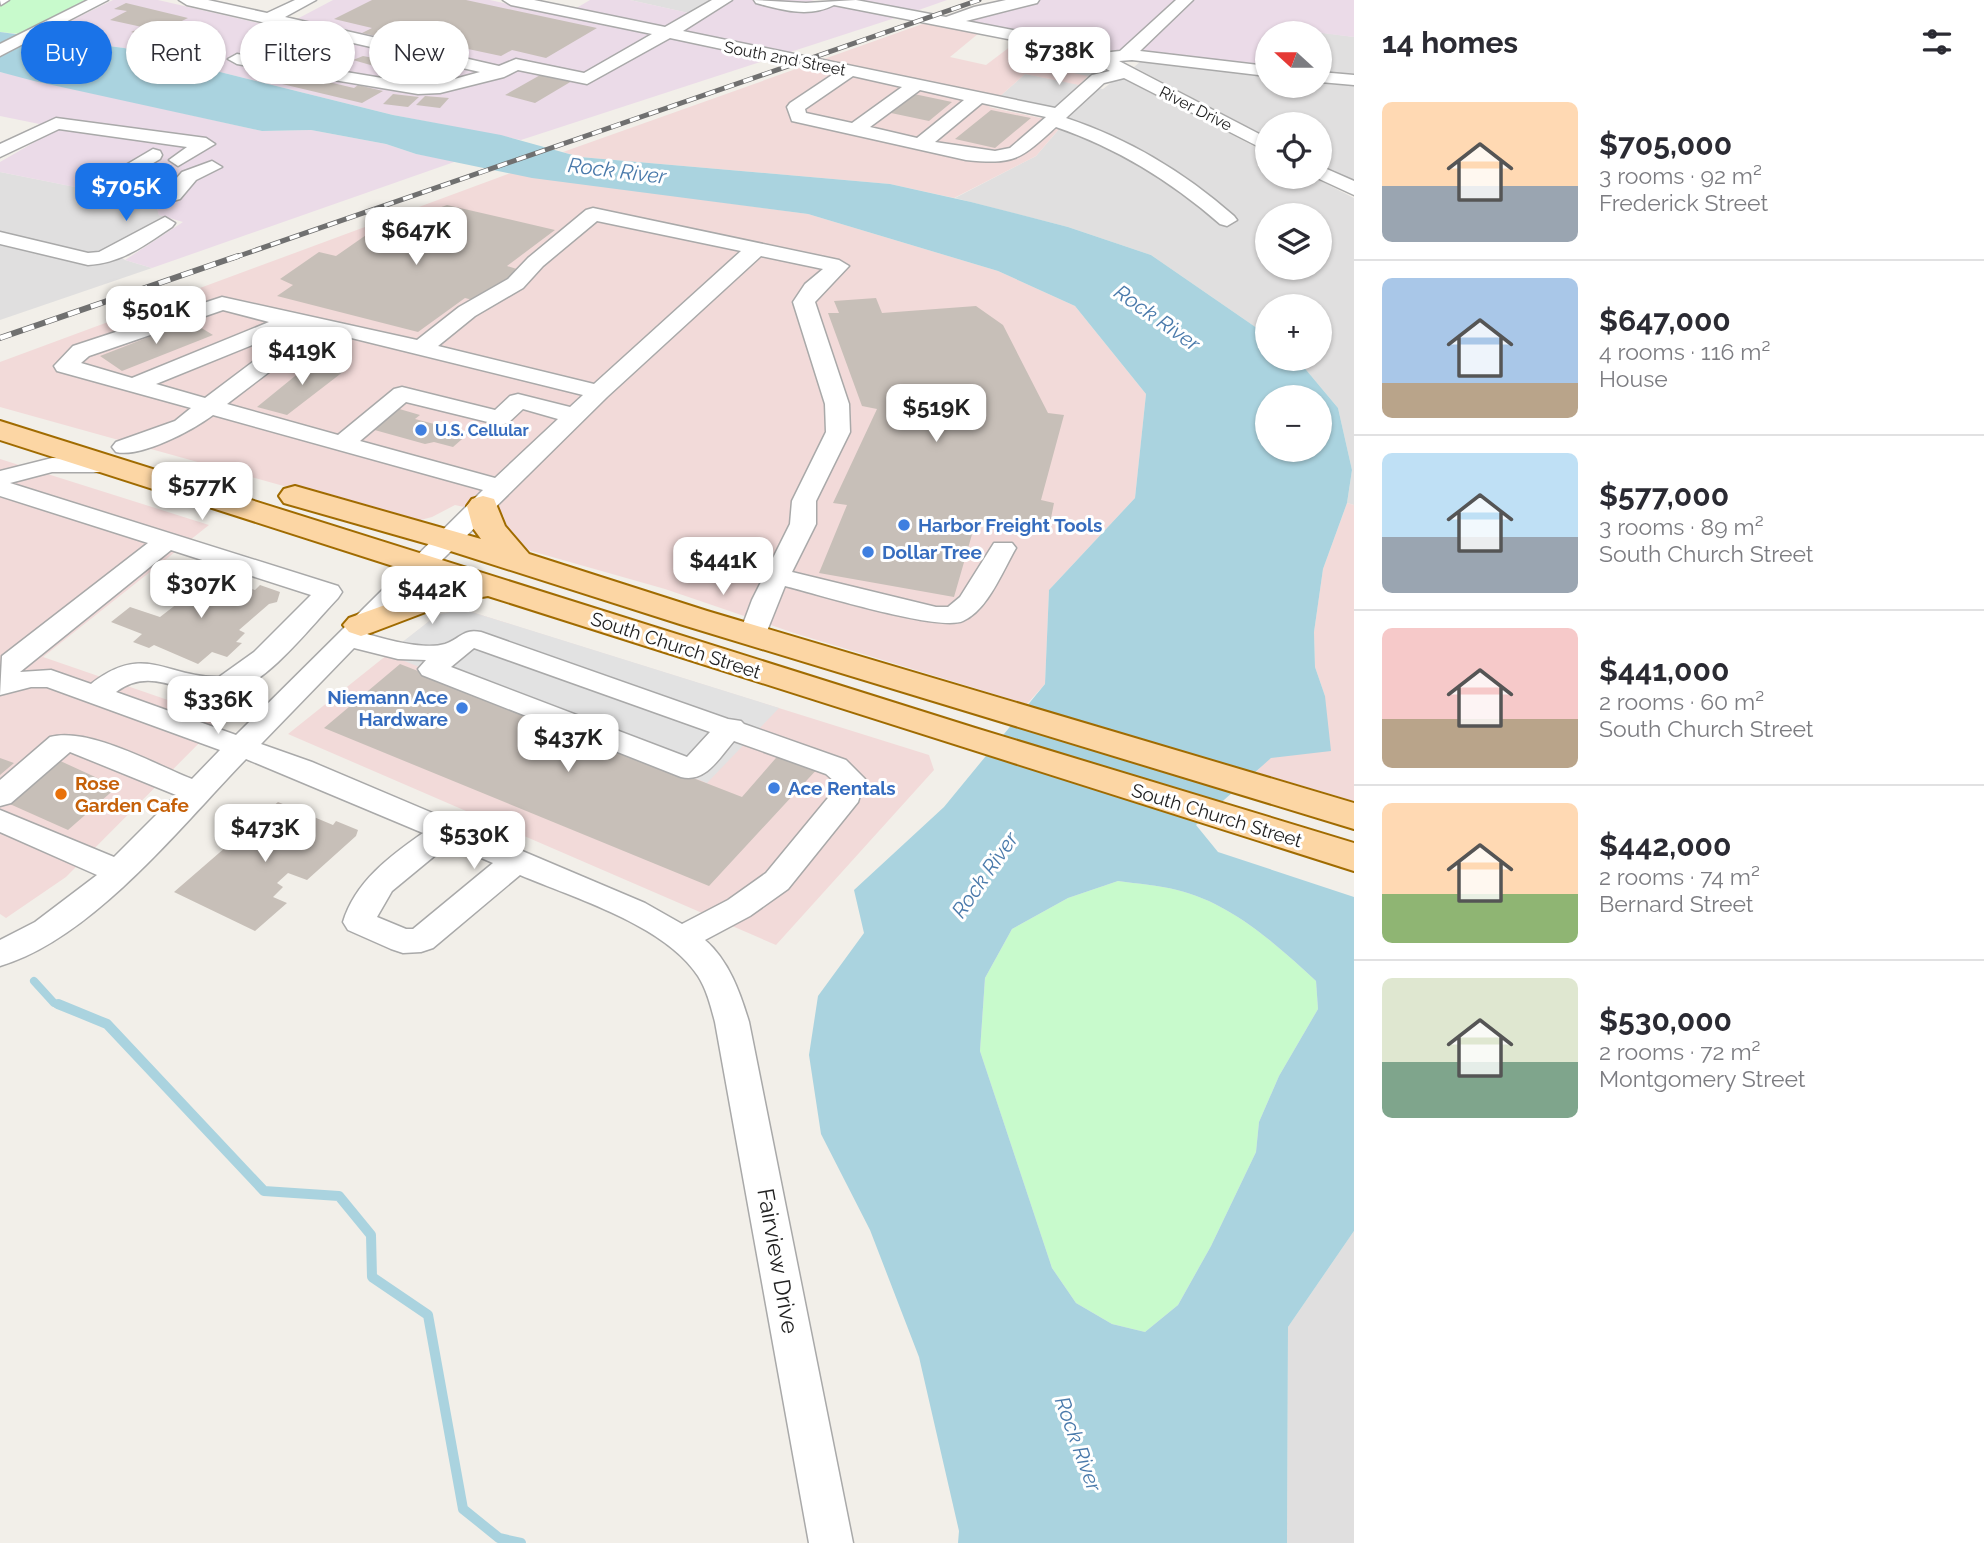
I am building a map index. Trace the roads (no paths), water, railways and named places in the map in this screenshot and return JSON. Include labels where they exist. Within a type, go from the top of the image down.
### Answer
[{"type":"main road","name":"South Church Street","points":[[0,414],[116,456],[506,574],[962,736],[1354,856]]},
{"type":"main road","name":"South Church Street","points":[[0,430],[116,456]]},
{"type":"main road","points":[[355,631],[429,597],[506,574],[489,528],[493,497]]},
{"type":"main road","name":"South Church Street","points":[[506,574],[753,635],[1354,816]]},
{"type":"street","points":[[0,51],[100,0]]},
{"type":"street","points":[[187,0],[501,72]]},
{"type":"street","points":[[268,19],[308,0]]},
{"type":"street","points":[[237,59],[418,89],[440,88],[501,72],[516,64],[587,79],[724,0]]},
{"type":"street","points":[[762,0],[807,8],[823,6],[832,0]]},
{"type":"street","name":"River Drive","points":[[832,0],[1068,45],[1101,58],[1126,63],[1255,138]]},
{"type":"street","points":[[948,22],[979,10],[1031,0]]},
{"type":"street","points":[[849,71],[796,107],[797,117],[923,142],[966,154],[995,157],[1016,153],[1098,79],[1126,63],[1185,0]]},
{"type":"street","name":"South 2nd Street","points":[[518,1],[1057,117],[1122,148],[1211,205],[1227,220]]},
{"type":"street","points":[[1126,63],[1255,70]]},
{"type":"street","points":[[1332,78],[1354,80]]},
{"type":"street","points":[[855,130],[916,85]]},
{"type":"street","points":[[923,142],[977,98]]},
{"type":"street","points":[[0,151],[55,123],[206,144],[184,168],[173,195],[107,182],[153,155]]},
{"type":"street","points":[[12,126],[153,155],[184,168]]},
{"type":"street","points":[[135,165],[212,167]]},
{"type":"street","points":[[1332,178],[1354,189]]},
{"type":"street","points":[[421,348],[474,306],[493,300],[530,271],[535,262],[593,214],[839,265],[813,289],[804,302],[837,404],[838,432],[804,501],[803,524],[765,600],[753,635]]},
{"type":"street","points":[[0,238],[88,259],[103,259],[113,257],[165,223]]},
{"type":"street","points":[[0,954],[69,915],[119,872],[435,551],[599,392],[756,249]]},
{"type":"street","points":[[493,497],[342,444],[65,366],[80,351],[222,303],[290,321],[320,323],[599,392]]},
{"type":"street","points":[[134,385],[290,321]]},
{"type":"street","points":[[0,478],[52,465],[116,456],[183,426],[320,323]]},
{"type":"street","points":[[342,444],[402,394],[500,418],[518,401],[575,416]]},
{"type":"street","points":[[0,488],[329,592],[237,681],[209,686],[154,670],[137,670],[112,680],[96,694]]},
{"type":"street","points":[[167,541],[12,662],[6,671],[4,685],[31,678],[51,679],[243,747],[634,911],[682,938],[739,908],[776,881],[847,794],[850,779],[836,767],[731,727],[452,653],[398,651],[355,631]]},
{"type":"street","points":[[778,576],[936,615],[955,615],[970,602],[1003,548]]},
{"type":"street","points":[[452,653],[692,770],[731,727]]},
{"type":"street","points":[[0,796],[60,744],[72,743],[198,792]]},
{"type":"street","points":[[0,820],[119,872]]},
{"type":"street","points":[[446,831],[406,862],[360,907],[359,922],[403,941],[421,940],[516,861]]},
{"type":"street","name":"Fairview Drive","points":[[682,938],[719,979],[732,1022],[831,1543]]},
{"type":"water","points":[[0,32],[21,35],[21,78],[0,72]]},
{"type":"water","name":"Rock River","points":[[112,46],[126,48],[126,84],[226,84],[226,73],[240,77],[240,84],[269,84],[393,115],[501,135],[580,157],[890,184],[971,202],[1068,227],[1151,255],[1255,327],[1255,371],[1307,371],[1319,385],[1255,385],[1255,462],[1332,462],[1332,401],[1338,408],[1352,470],[1347,503],[1323,569],[1314,632],[1315,667],[1325,696],[1331,751],[1271,758],[1196,825],[1218,852],[1354,897],[1354,1231],[1288,1327],[1287,1543],[958,1543],[959,1531],[919,1357],[870,1230],[821,1134],[809,1055],[818,996],[864,933],[854,890],[944,807],[1045,684],[1049,590],[1135,498],[1146,394],[1075,306],[998,271],[808,214],[532,178],[416,154],[386,144],[311,130],[262,131],[48,84],[112,84]],"holes":[[[1118,881],[1197,896],[1252,926],[1316,981],[1318,1009],[1279,1076],[1259,1122],[1256,1152],[1211,1246],[1178,1305],[1145,1332],[1112,1324],[1076,1303],[1052,1268],[980,1051],[985,978],[1012,929],[1068,898]]]},
{"type":"waterway","points":[[34,981],[54,1003],[62,1006]]},
{"type":"waterway","points":[[58,1004],[107,1024],[264,1191],[339,1196],[371,1235],[372,1277],[428,1315],[463,1509],[499,1538],[521,1543]]},
{"type":"railway","points":[[233,258],[979,0]]},
{"type":"railway","points":[[0,338],[238,256]]},
{"type":"place","name":"U.S. Cellular","points":[[421,430]]},
{"type":"place","name":"Harbor Freight Tools","points":[[904,525]]},
{"type":"place","name":"Dollar Tree","points":[[868,552]]},
{"type":"place","name":"Niemann Ace Hardware","points":[[462,708]]},
{"type":"place","name":"Ace Rentals","points":[[774,788]]},
{"type":"place","name":"Rose Garden Cafe","points":[[61,794]]}]
